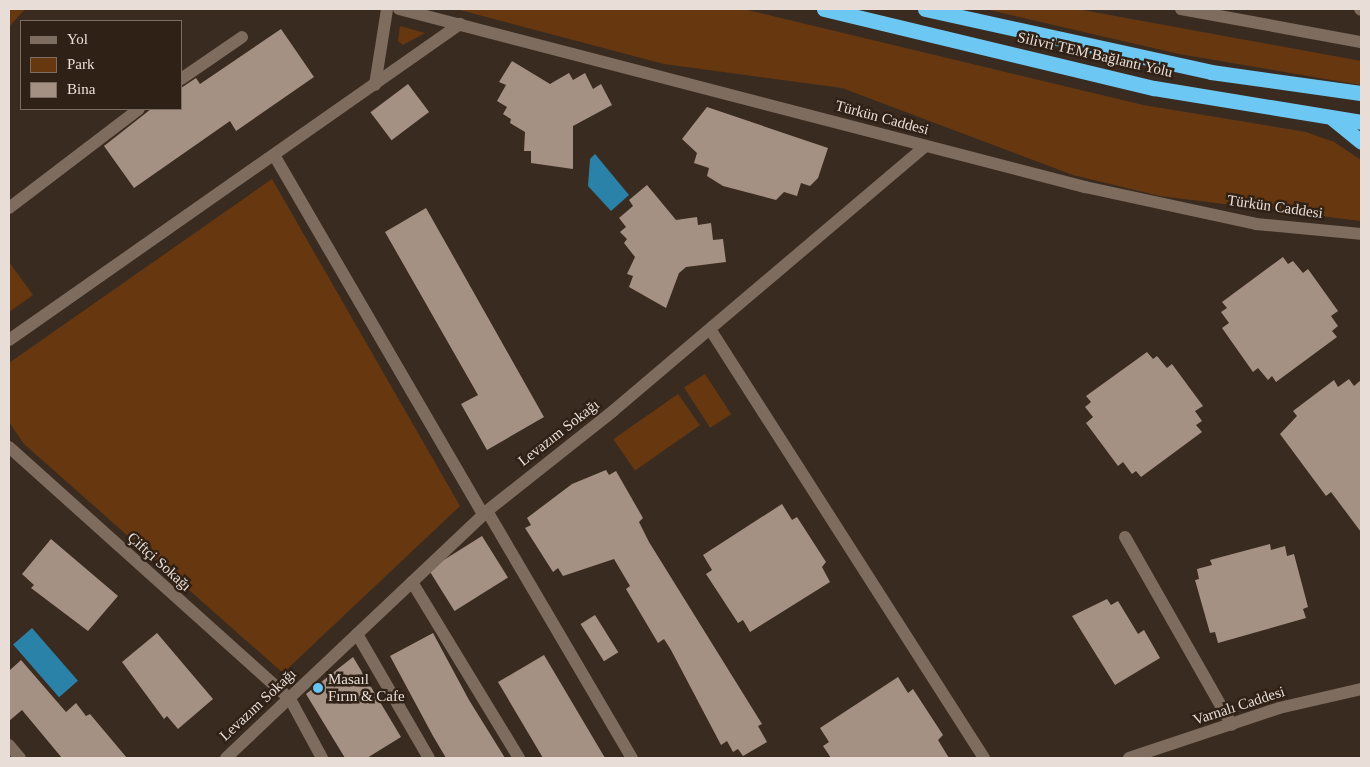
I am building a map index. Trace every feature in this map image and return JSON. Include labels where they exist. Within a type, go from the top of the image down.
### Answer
[{"type":"highway","name":"Silivri TEM Bağlantı Yolu","points":[[824,9],[1154,88],[1361,122]]},
{"type":"highway","name":"Silivri TEM Bağlantı Yolu","points":[[925,9],[1211,72],[1361,93]]},
{"type":"highway","points":[[1332,118],[1361,142]]},
{"type":"street","points":[[375,85],[387,9]]},
{"type":"street","name":"Türkün Caddesi","points":[[399,9],[925,146],[1256,224],[1361,234]]},
{"type":"street","points":[[1181,9],[1361,42]]},
{"type":"street","points":[[9,340],[460,24]]},
{"type":"street","points":[[182,78],[242,37]]},
{"type":"street","points":[[9,208],[138,110]]},
{"type":"street","name":"Levazım Sokağı","points":[[226,758],[485,512],[710,329],[925,146]]},
{"type":"street","points":[[274,155],[632,758]]},
{"type":"street","points":[[710,329],[984,758]]},
{"type":"street","name":"Çiftçi Sokağı","points":[[9,447],[290,699],[322,758]]},
{"type":"street","points":[[1125,537],[1232,725]]},
{"type":"street","points":[[412,582],[519,758]]},
{"type":"street","points":[[358,634],[428,758]]},
{"type":"street","name":"Varnalı Caddesi","points":[[1129,758],[1232,725],[1361,689]]},
{"type":"street","points":[[9,745],[20,758]]},
{"type":"green space","points":[[9,9],[25,9],[9,27]]},
{"type":"green space","points":[[456,9],[743,9],[1143,105],[1306,132],[1334,142],[1361,160],[1361,221],[1160,196],[1073,175],[842,88],[664,64]]},
{"type":"green space","points":[[985,9],[1077,9],[1361,61],[1361,85],[1179,54]]},
{"type":"green space","points":[[400,26],[425,33],[403,45],[398,41]]},
{"type":"green space","points":[[272,179],[460,506],[283,673],[24,444],[9,422],[9,363]]},
{"type":"green space","points":[[9,262],[33,295],[9,312]]},
{"type":"green space","points":[[705,374],[731,414],[710,428],[684,388]]},
{"type":"green space","points":[[678,394],[700,425],[635,470],[613,439]]},
{"type":"water","points":[[595,154],[629,195],[611,211],[588,186],[590,159]]},
{"type":"water","points":[[32,628],[78,681],[59,697],[13,644]]},
{"type":"building","points":[[281,29],[314,77],[236,131],[230,121],[134,188],[104,146],[150,110],[182,110],[182,87],[196,78],[200,84]]},
{"type":"building","points":[[512,61],[550,84],[569,73],[573,80],[585,73],[593,89],[601,84],[612,105],[573,126],[573,169],[531,163],[531,151],[524,151],[525,132],[510,123],[511,119],[503,114],[507,107],[497,101],[506,85],[499,82]]},
{"type":"building","points":[[408,84],[429,112],[392,140],[370,112]]},
{"type":"building","points":[[707,107],[828,148],[818,178],[810,186],[801,183],[797,196],[784,192],[776,200],[723,186],[707,176],[709,168],[694,163],[697,153],[682,139]]},
{"type":"building","points":[[647,185],[676,220],[697,217],[698,225],[711,223],[713,240],[723,239],[726,262],[686,267],[679,273],[666,308],[629,287],[633,276],[627,274],[635,257],[624,243],[627,239],[620,232],[626,227],[619,218],[633,206],[629,200]]},
{"type":"building","points":[[426,208],[544,417],[487,450],[461,404],[478,395],[385,232]]},
{"type":"building","points":[[1283,257],[1288,264],[1293,261],[1303,273],[1308,269],[1338,311],[1331,316],[1338,326],[1332,331],[1337,337],[1276,382],[1272,376],[1268,380],[1258,368],[1253,372],[1222,328],[1229,323],[1221,312],[1227,308],[1222,302]]},
{"type":"building","points":[[1147,352],[1153,359],[1157,356],[1167,368],[1172,364],[1203,406],[1195,411],[1202,421],[1196,425],[1202,432],[1141,477],[1136,471],[1132,474],[1123,462],[1118,466],[1086,423],[1093,417],[1085,407],[1091,402],[1086,396]]},
{"type":"building","points":[[1349,379],[1354,386],[1361,380],[1361,532],[1331,492],[1326,496],[1280,434],[1297,416],[1293,411],[1334,380],[1338,387]]},
{"type":"building","points":[[606,470],[609,475],[616,471],[643,518],[639,522],[649,542],[762,724],[758,726],[767,742],[743,756],[738,749],[733,752],[727,741],[721,745],[671,650],[664,639],[658,643],[626,589],[630,586],[614,559],[563,576],[558,568],[553,572],[525,528],[531,525],[527,518],[572,484]]},
{"type":"building","points":[[782,504],[792,520],[797,517],[826,562],[822,567],[830,582],[750,632],[743,620],[738,623],[706,574],[712,570],[703,555]]},
{"type":"building","points":[[482,536],[508,578],[455,611],[429,569]]},
{"type":"building","points":[[51,539],[118,596],[88,631],[31,588],[34,585],[22,574]]},
{"type":"building","points":[[1270,544],[1271,550],[1285,546],[1287,556],[1294,554],[1308,607],[1303,609],[1306,618],[1218,643],[1215,632],[1210,633],[1195,580],[1199,579],[1197,569],[1212,565],[1210,560]]},
{"type":"building","points":[[1107,599],[1111,605],[1118,601],[1138,634],[1144,630],[1160,658],[1115,685],[1072,616]]},
{"type":"building","points":[[595,615],[618,652],[604,661],[581,624]]},
{"type":"building","points":[[157,633],[213,699],[178,729],[167,716],[164,719],[122,662]]},
{"type":"building","points":[[433,633],[469,700],[505,758],[446,758],[433,736],[390,656]]},
{"type":"building","points":[[544,655],[605,758],[543,758],[498,682]]},
{"type":"building","points":[[353,657],[401,737],[367,758],[345,758],[306,694]]},
{"type":"building","points":[[21,660],[66,712],[76,703],[86,716],[90,714],[127,758],[62,758],[22,710],[9,721],[9,671]]},
{"type":"building","points":[[898,677],[908,693],[913,689],[943,735],[938,740],[949,758],[831,758],[823,746],[829,742],[820,728]]},
{"type":"place","name":"Masaıl Fırın & Cafe","points":[[318,688]]}]
